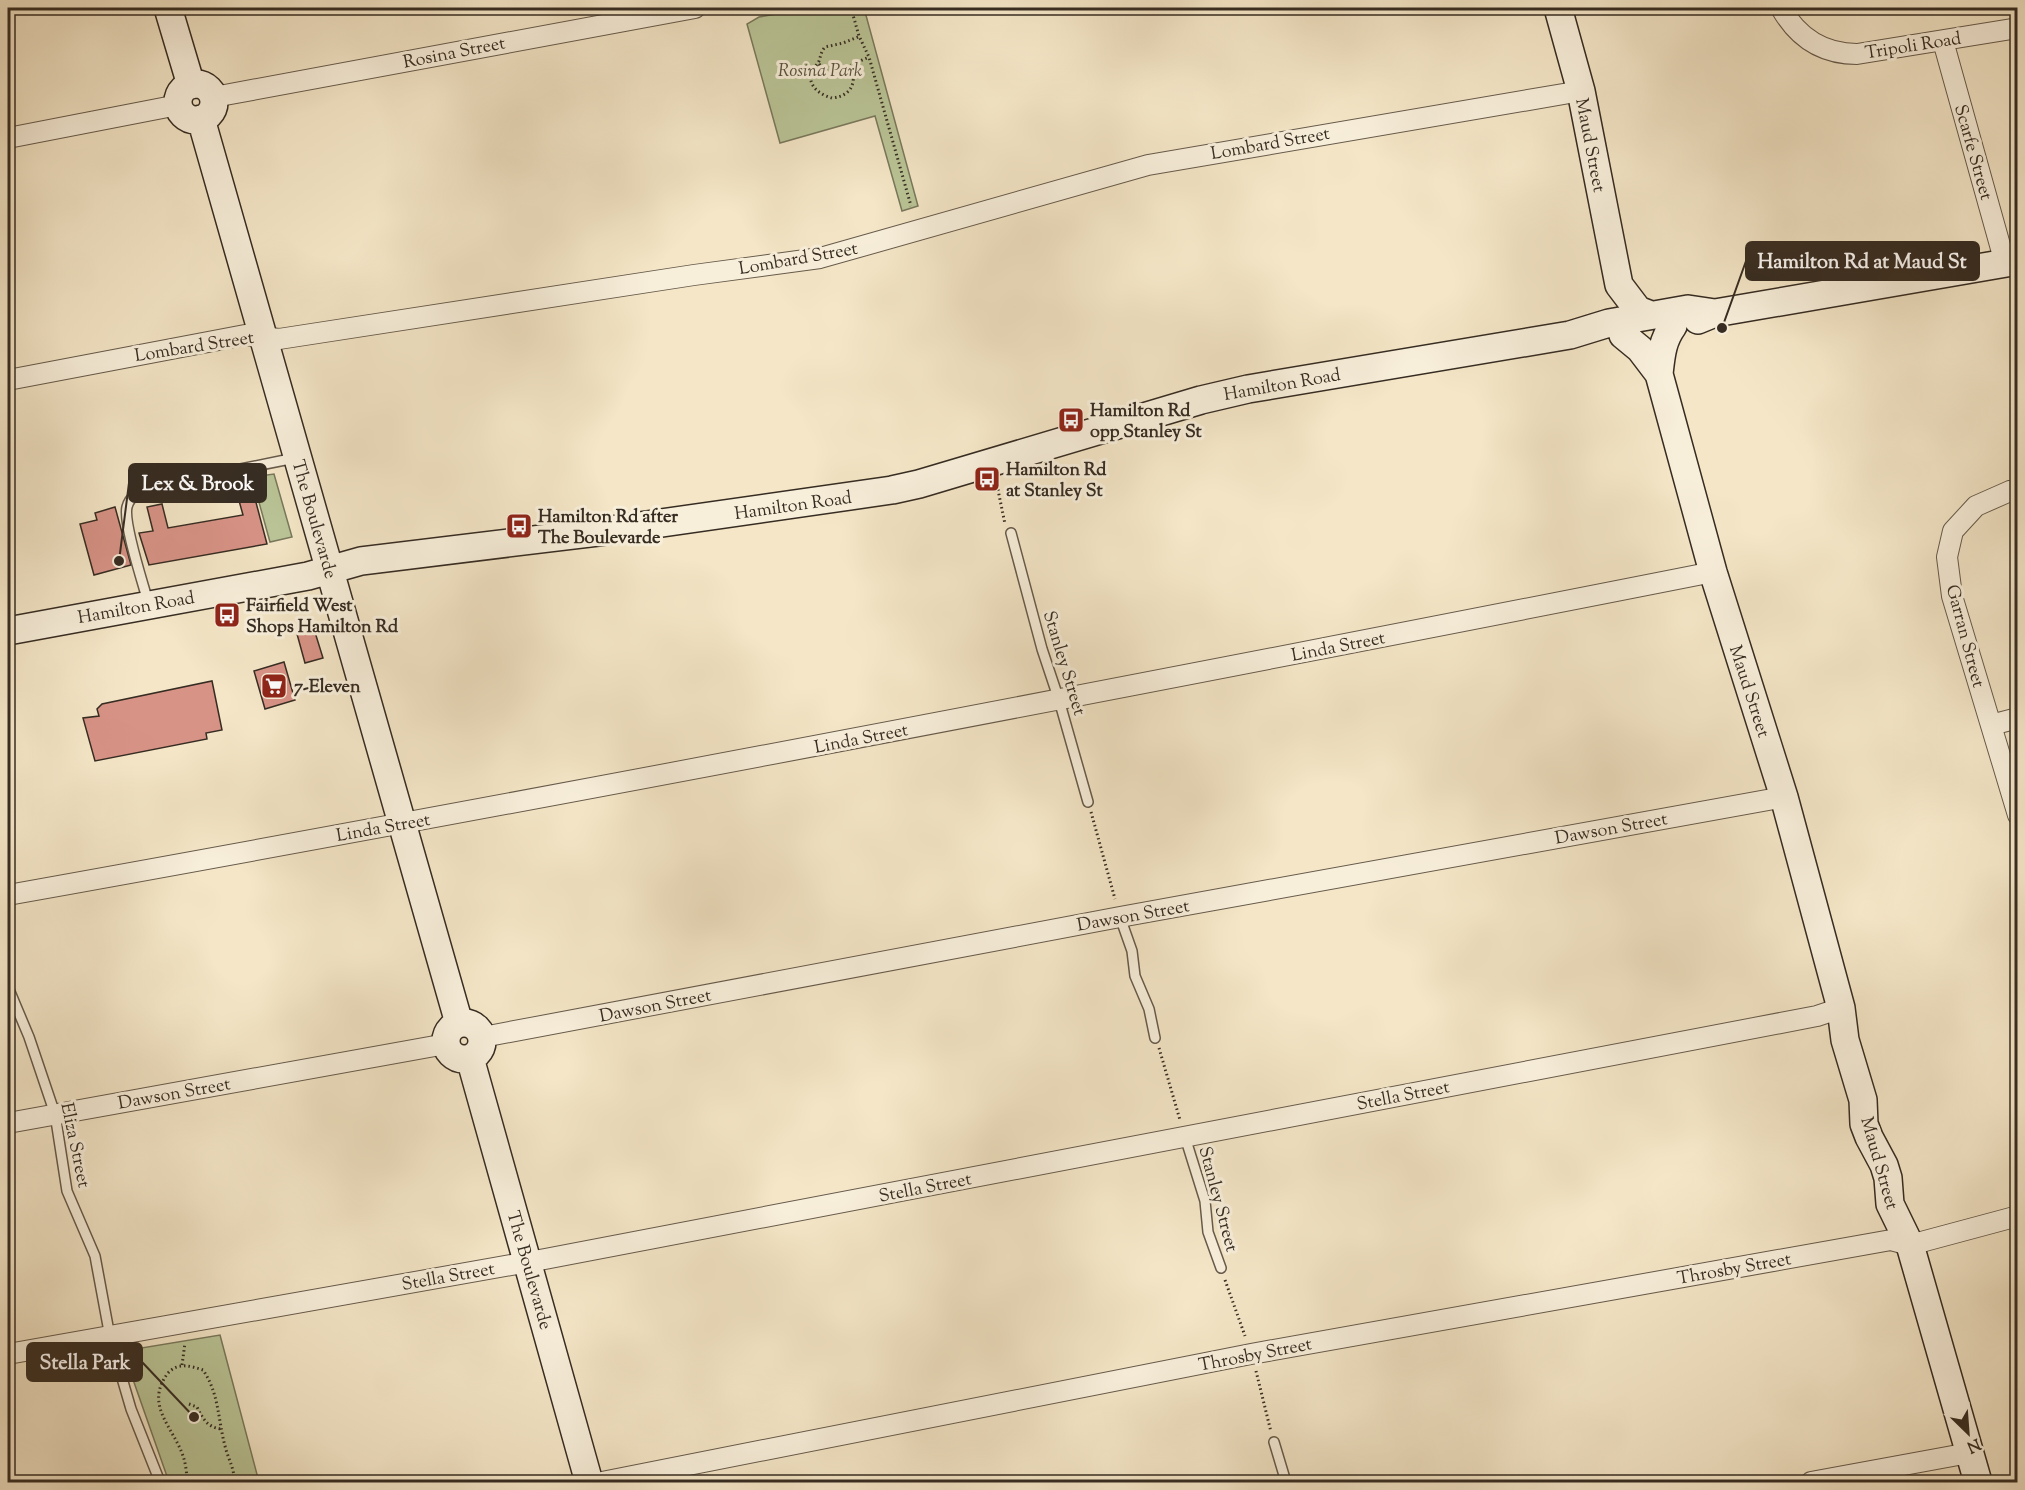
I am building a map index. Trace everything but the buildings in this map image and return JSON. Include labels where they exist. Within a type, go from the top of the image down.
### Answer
[{"type":"street","name":"The Boulevarde","points":[[168,8],[403,824],[453,1033]]},
{"type":"street","name":"Rosina Street","points":[[8,138],[695,8]]},
{"type":"street","name":"Maud Street","points":[[1558,8],[1581,91],[1619,285],[1612,331],[1640,349],[1659,374]]},
{"type":"street","name":"Tripoli Road","points":[[1781,8],[1806,49],[1841,54],[1857,54],[2018,28]]},
{"type":"street","name":"Scarfe Street","points":[[1943,41],[2011,262]]},
{"type":"street","name":"Lombard Street","points":[[8,380],[245,335],[262,335],[279,339],[820,258],[1148,165],[1581,91]]},
{"type":"street","name":"Hamilton Road","points":[[8,631],[308,576],[368,560],[598,532],[892,490],[919,484],[1201,399],[1248,389],[1570,335],[1612,331],[1662,320],[1688,309],[1715,313],[2011,262]]},
{"type":"street","name":"Maud Street","points":[[1619,285],[1638,310],[1662,320],[1666,335],[1662,345],[1659,374],[1713,572],[1784,797],[1841,1008],[1857,1038],[1878,1093],[1880,1127],[1902,1171],[1907,1198],[1910,1245],[1978,1482]]},
{"type":"street","name":"Garran Street","points":[[2018,490],[2010,491],[1976,507],[1953,531],[1947,557],[1952,596],[2018,815]]},
{"type":"street","name":"Linda Street","points":[[8,895],[403,824],[1059,700],[1713,572]]},
{"type":"street","points":[[1991,725],[2018,718]]},
{"type":"street","name":"Dawson Street","points":[[476,1048],[1120,917],[1784,797]]},
{"type":"street","name":"Stella Street","points":[[8,1354],[528,1262],[1817,1016],[1841,1008]]},
{"type":"street","points":[[453,1033],[465,1022],[477,1027],[476,1048]]},
{"type":"street","name":"Dawson Street","points":[[8,1123],[453,1033]]},
{"type":"street","name":"The Boulevarde","points":[[476,1048],[528,1262],[589,1482]]},
{"type":"street","points":[[1910,1245],[2018,1216]]},
{"type":"street","name":"Throsby Street","points":[[602,1482],[1251,1354],[1891,1240],[1910,1245]]},
{"type":"street","points":[[1811,1482],[1969,1453]]},
{"type":"lane","points":[[149,604],[128,523],[127,507],[135,494],[151,487],[297,457]]},
{"type":"lane","name":"Stanley Street","points":[[1011,533],[1042,649],[1088,802]]},
{"type":"lane","points":[[1120,917],[1132,951],[1135,976],[1149,1009],[1155,1038]]},
{"type":"lane","name":"Eliza Street","points":[[8,987],[29,1037],[55,1114],[66,1191],[95,1256],[110,1337],[131,1409],[160,1482]]},
{"type":"lane","name":"Stanley Street","points":[[1185,1137],[1205,1201],[1208,1232],[1221,1268]]},
{"type":"lane","points":[[1274,1442],[1286,1482]]},
{"type":"path","points":[[851,8],[859,36],[869,57],[911,206]]},
{"type":"path","points":[[851,65],[855,78],[849,90],[839,97],[832,98],[816,90],[811,73],[825,47],[859,36]]},
{"type":"path","points":[[818,63],[825,71],[833,73],[869,57]]},
{"type":"path","points":[[997,485],[1003,521],[1011,533]]},
{"type":"path","points":[[1088,802],[1120,917]]},
{"type":"path","points":[[1155,1038],[1185,1137]]},
{"type":"path","points":[[1221,1268],[1251,1354],[1274,1442]]},
{"type":"path","points":[[182,1365],[185,1343]]},
{"type":"path","points":[[187,1482],[184,1459],[162,1416],[158,1400],[161,1383],[171,1370],[182,1365],[203,1370],[212,1383],[225,1449],[232,1464],[234,1482]]},
{"type":"path","points":[[189,1404],[196,1407],[205,1423],[221,1429]]},
{"type":"green space","name":"Rosina Park","points":[[810,8],[864,8],[918,206],[902,211],[875,116],[780,143],[747,24],[759,17]]},
{"type":"green space","points":[[274,474],[292,537],[270,542],[252,477]]},
{"type":"green space","points":[[220,1335],[259,1482],[169,1482],[123,1351]]},
{"type":"place","name":"Hamilton Rd at Maud St","points":[[1722,328]]},
{"type":"place","name":"Hamilton Rd opp Stanley St","points":[[1071,420]]},
{"type":"place","name":"Hamilton Rd at Stanley St","points":[[987,479]]},
{"type":"place","name":"Hamilton Rd after The Boulevarde","points":[[519,526]]},
{"type":"place","name":"Lex & Brook","points":[[119,561]]},
{"type":"place","name":"Fairfield West Shops Hamilton Rd","points":[[227,615]]},
{"type":"place","name":"7-Eleven","points":[[274,686]]},
{"type":"place","name":"Stella Park","points":[[194,1417]]}]
